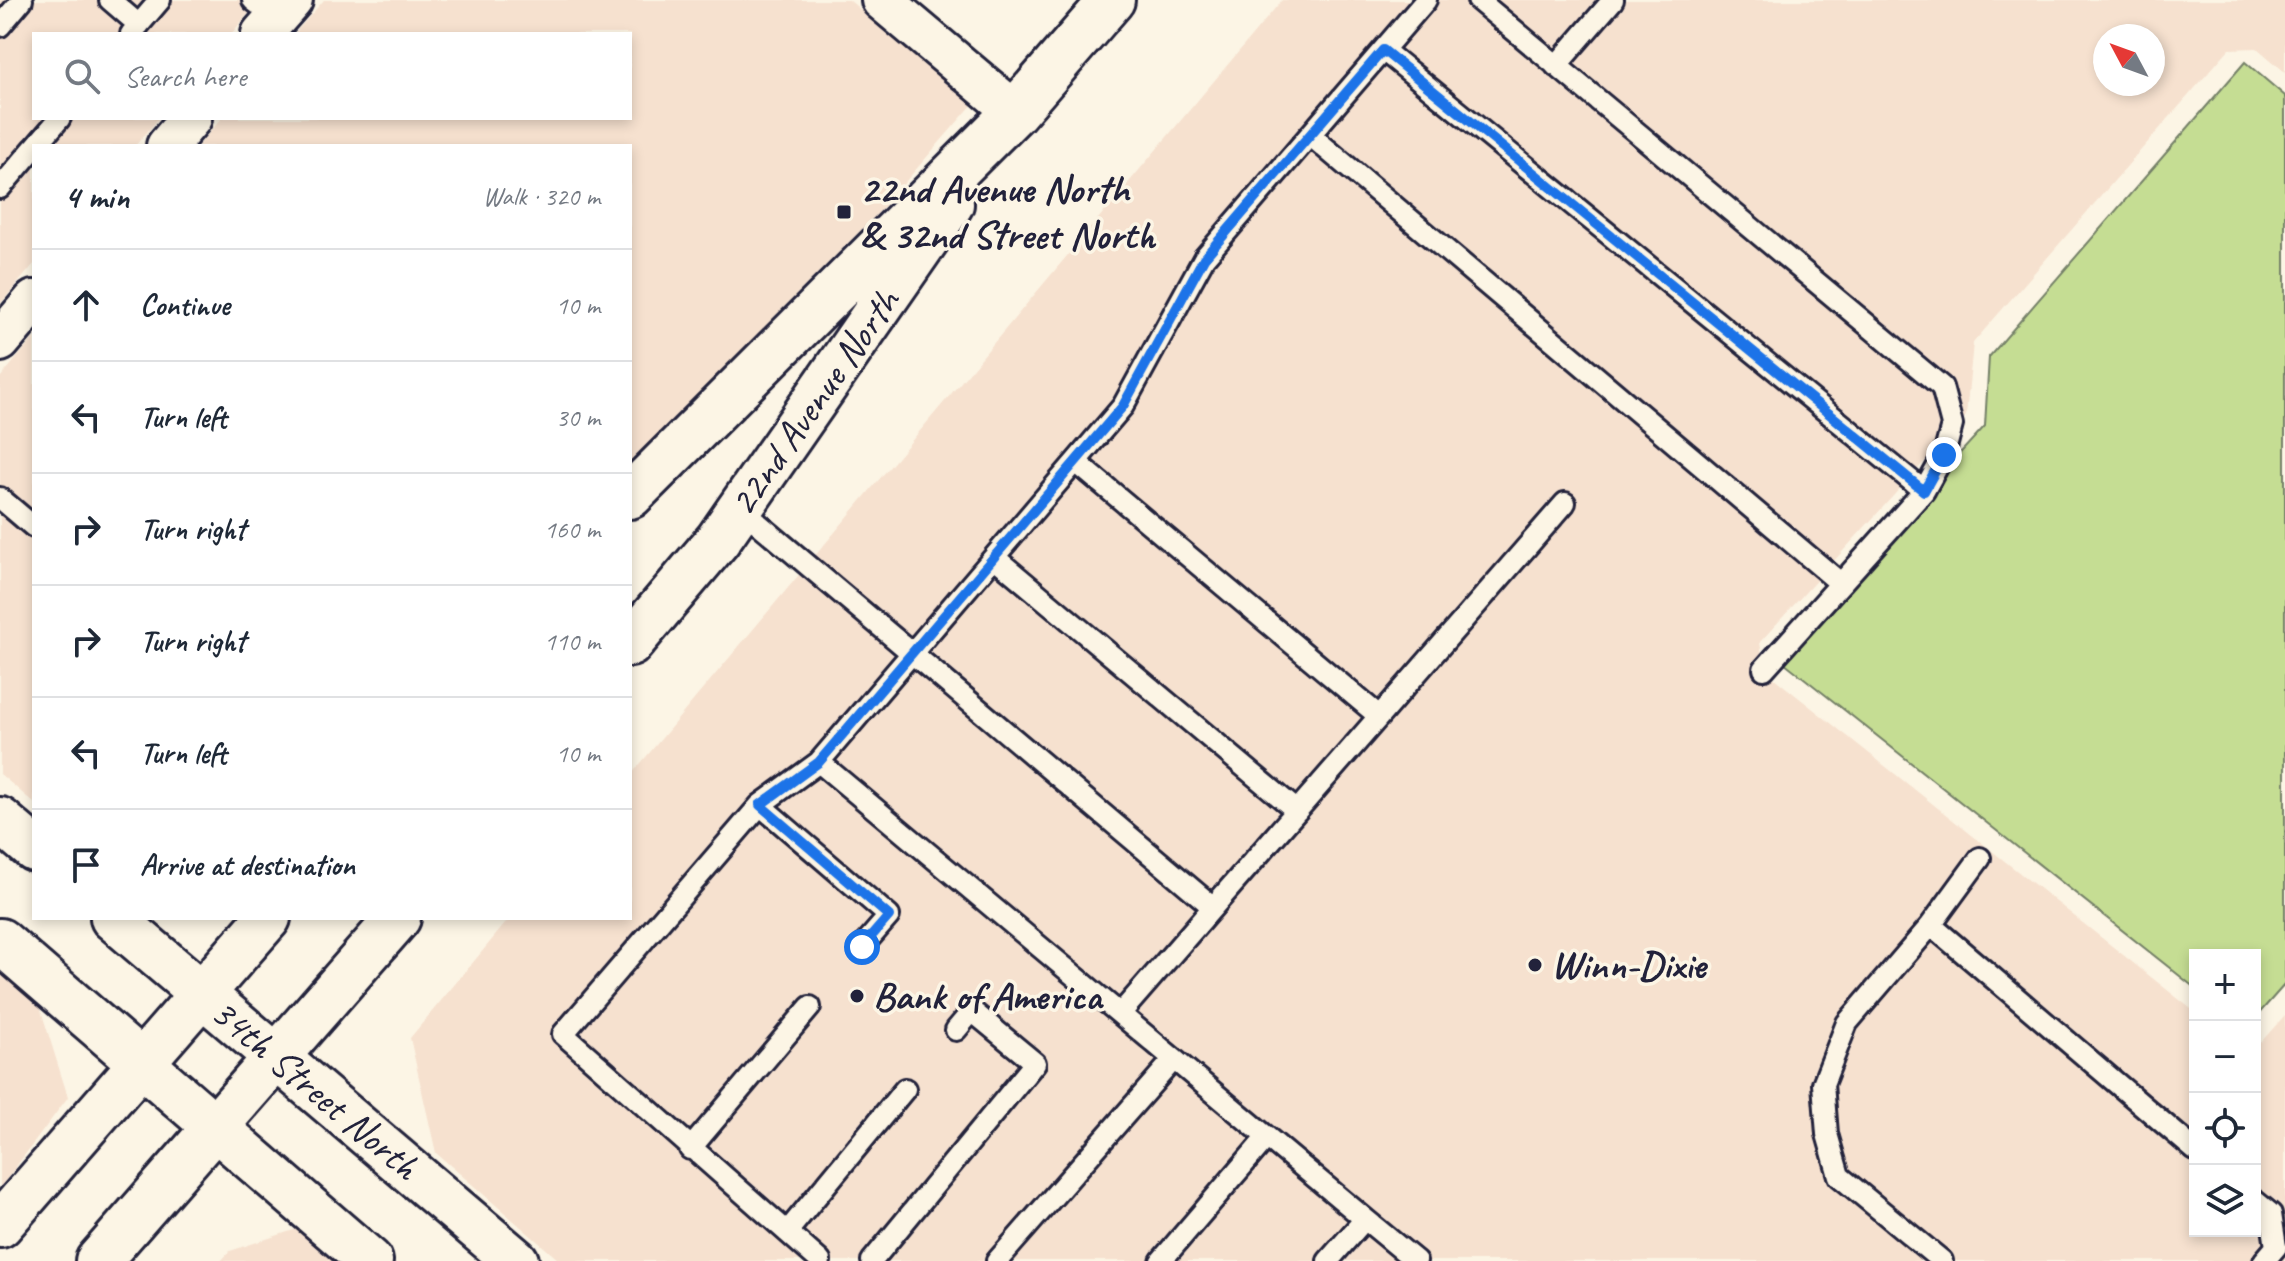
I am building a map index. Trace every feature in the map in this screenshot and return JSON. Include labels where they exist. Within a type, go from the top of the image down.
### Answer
[{"type":"main road","name":"22nd Avenue North","points":[[632,494],[1015,112],[1112,0]]},
{"type":"main road","name":"22nd Avenue North","points":[[632,642],[740,508],[1015,112]]},
{"type":"main road","points":[[0,820],[32,847]]},
{"type":"main road","name":"34th Street North","points":[[115,920],[516,1261]]},
{"type":"main road","points":[[0,1225],[266,920]]},
{"type":"main road","points":[[98,1261],[279,1058],[396,920]]},
{"type":"main road","points":[[0,941],[370,1261]]},
{"type":"street","points":[[882,0],[1015,112]]},
{"type":"street","points":[[169,144],[189,120]]},
{"type":"street","points":[[0,341],[32,303]]},
{"type":"lane","points":[[0,26],[22,0]]},
{"type":"lane","points":[[110,0],[135,29],[160,0]]},
{"type":"lane","points":[[820,1261],[563,1034],[760,805],[819,762],[1123,406],[1204,258],[1426,0]]},
{"type":"lane","points":[[1478,0],[1942,387],[1952,425],[1944,455],[1924,491],[1764,669]]},
{"type":"lane","points":[[1556,66],[1613,0]]},
{"type":"lane","points":[[1383,50],[1924,491]]},
{"type":"lane","points":[[38,144],[58,120]]},
{"type":"lane","points":[[1310,135],[1839,582]]},
{"type":"lane","points":[[0,188],[32,151]]},
{"type":"lane","points":[[1076,462],[1379,716]]},
{"type":"lane","points":[[0,498],[32,525]]},
{"type":"lane","points":[[1120,1014],[1565,503]]},
{"type":"lane","points":[[740,508],[1213,907]]},
{"type":"lane","points":[[994,557],[1297,811]]},
{"type":"lane","points":[[819,762],[1416,1261]]},
{"type":"lane","points":[[760,805],[889,916],[862,947]]},
{"type":"lane","points":[[1942,1261],[1839,1176],[1827,1134],[1823,1084],[1847,1023],[1931,925],[1980,858]]},
{"type":"lane","points":[[1931,925],[2189,1145]]},
{"type":"lane","points":[[690,1149],[810,1007]]},
{"type":"lane","points":[[872,1261],[1035,1063],[972,1011],[956,1030]]},
{"type":"lane","points":[[997,1261],[1174,1059]]},
{"type":"lane","points":[[787,1232],[905,1089]]},
{"type":"lane","points":[[1161,1261],[1267,1137]]},
{"type":"lane","points":[[2261,1206],[2271,1214],[2276,1247],[2264,1261]]},
{"type":"lane","points":[[1328,1261],[1365,1219]]},
{"type":"shaded area","points":[[0,0],[260,0],[233,32],[32,32],[32,120],[157,120],[137,144],[32,144],[32,266],[0,304]]},
{"type":"shaded area","points":[[324,0],[849,0],[973,104],[879,212],[632,460],[632,144],[200,144],[220,120],[632,120],[632,32],[296,32]]},
{"type":"shaded area","points":[[1282,0],[2285,0],[2285,72],[2257,48],[2229,49],[1973,343],[1966,416],[1760,642],[1764,670],[2189,1007],[2189,1237],[2261,1237],[2261,1042],[2285,1015],[2285,1261],[560,1261],[436,1153],[410,1038],[508,920],[632,920],[632,774]]},
{"type":"shaded area","points":[[32,340],[32,801],[0,774],[0,378]]},
{"type":"shaded area","points":[[0,970],[39,1004],[68,1097],[0,1188]]},
{"type":"shaded area","points":[[300,1228],[338,1261],[221,1261],[230,1251]]},
{"type":"green space","points":[[2245,62],[2285,96],[2285,984],[2261,1011],[2261,949],[2189,949],[2189,983],[1775,655],[1985,426],[1989,357]]},
{"type":"place","name":"22nd Avenue North & 32nd Street North","points":[[844,212]]},
{"type":"place","name":"Winn-Dixie","points":[[1535,965]]},
{"type":"place","name":"Bank of America","points":[[857,996]]},
{"type":"route","points":[[862,947],[889,916],[760,805],[819,762],[1123,406],[1204,258],[1383,50],[1924,491],[1944,455]]}]
